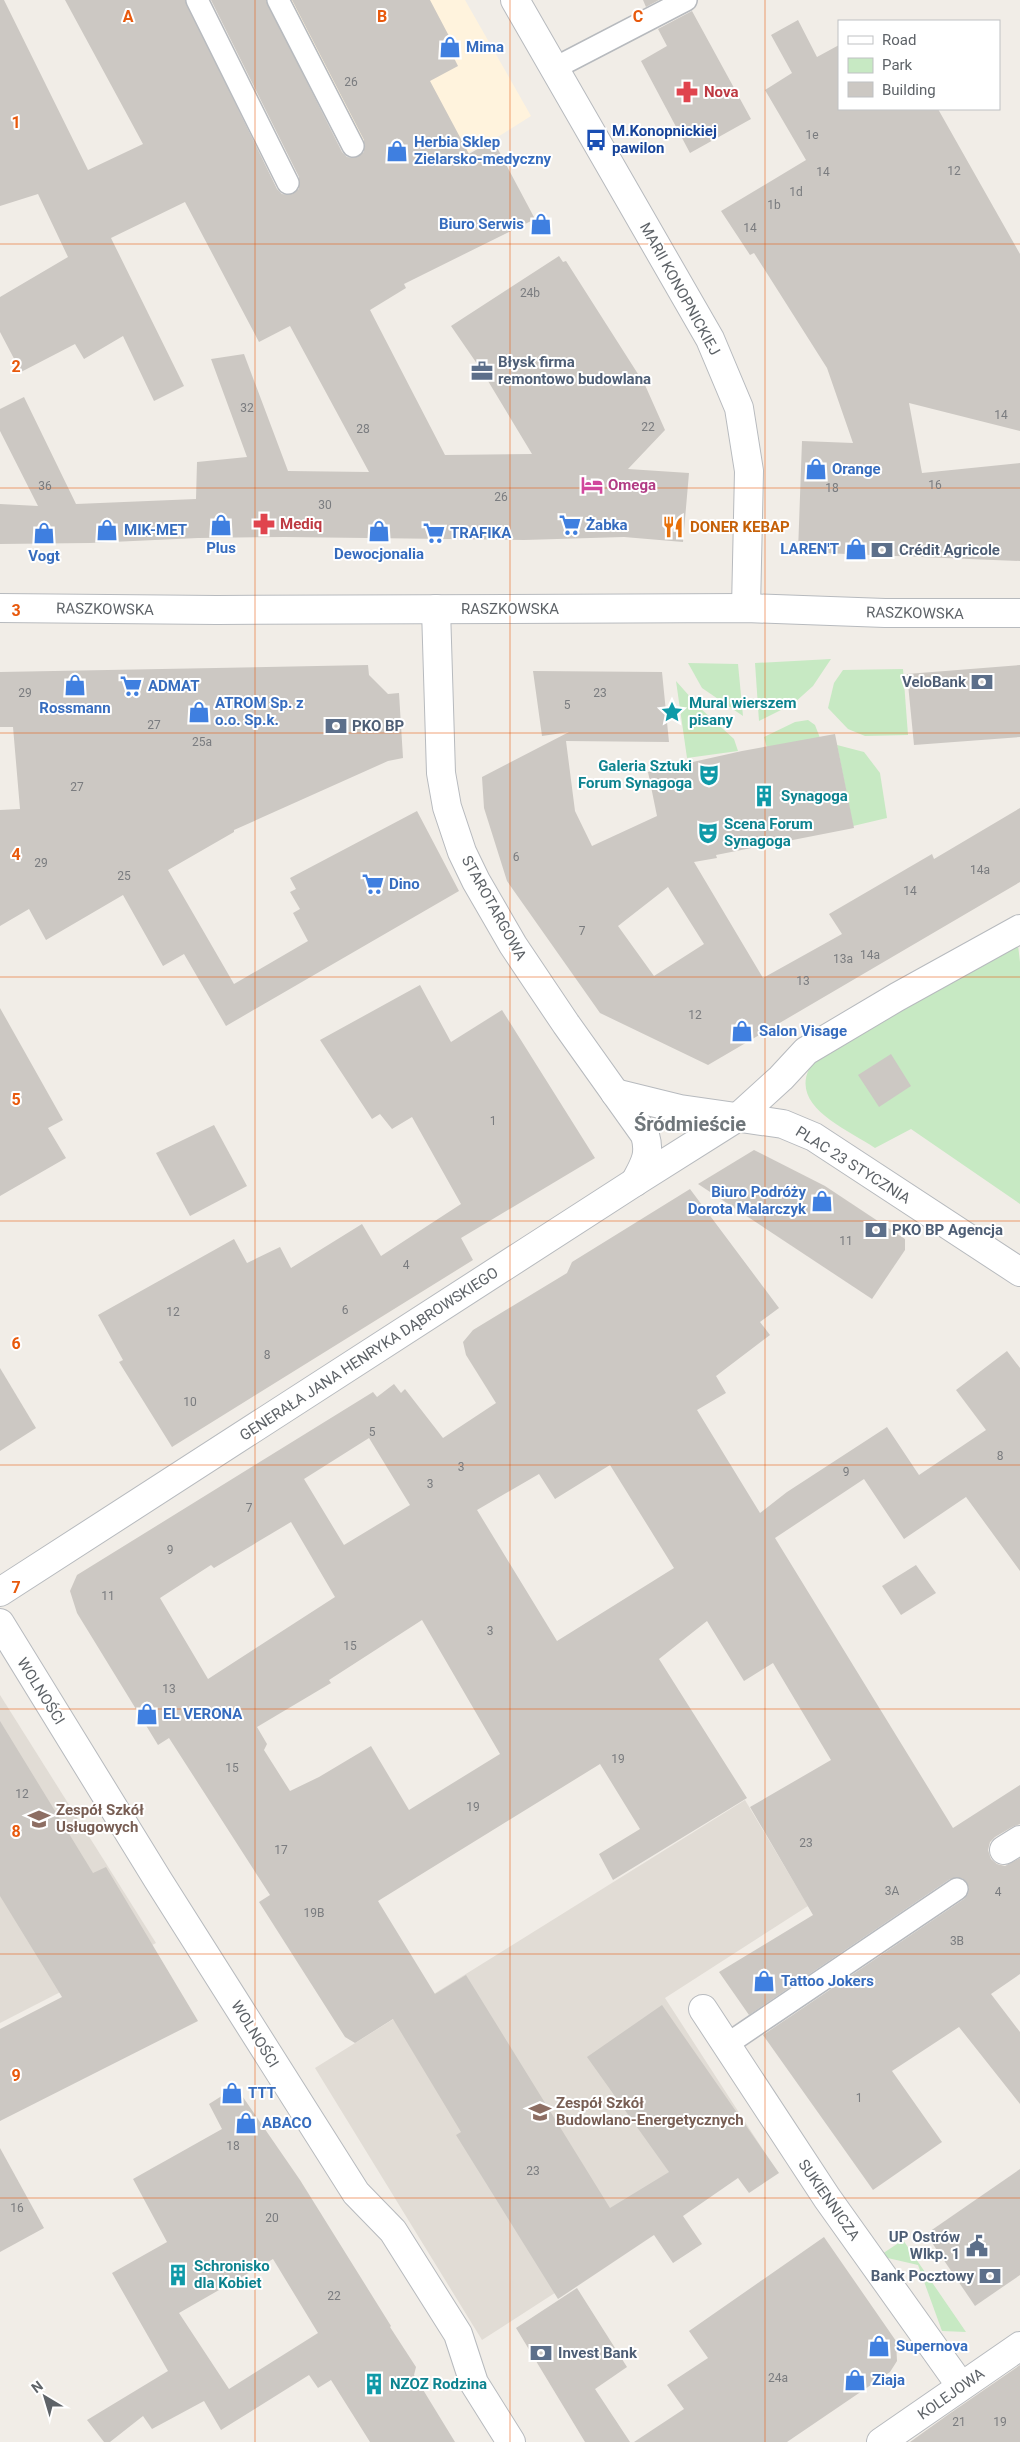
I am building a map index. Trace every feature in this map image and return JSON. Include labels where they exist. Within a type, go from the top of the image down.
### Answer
[{"type":"street","name":"MARII KONOPNICKIEJ","points":[[515,0],[710,339],[739,408],[749,471],[746,608]]},
{"type":"street","name":"RASZKOWSKA","points":[[0,608],[217,610],[746,608],[885,613],[1020,614]]},
{"type":"street","name":"STAROTARGOWA","points":[[436,609],[441,773],[447,807],[459,843],[476,881],[513,945],[615,1093],[640,1126],[648,1145],[646,1163],[635,1182]]},
{"type":"street","points":[[615,1093],[654,1104],[738,1117],[781,1078],[806,1051],[896,997],[1020,928]]},
{"type":"street","name":"GENERAŁA JANA HENRYKA DĄBROWSKIEGO","points":[[0,1592],[738,1117]]},
{"type":"street","name":"PLAC 23 STYCZNIA","points":[[738,1117],[783,1124],[814,1137],[1020,1272]]},
{"type":"street","name":"WOLNOŚCI","points":[[0,1623],[152,1872],[356,2194],[393,2231],[458,2334],[474,2383],[511,2442]]},
{"type":"street","name":"SUKIENNICZA","points":[[703,2009],[827,2198],[961,2386]]},
{"type":"street","name":"KOLEJOWA","points":[[881,2442],[1020,2346]]},
{"type":"lane","points":[[197,0],[288,183]]},
{"type":"lane","points":[[278,0],[353,146]]},
{"type":"lane","points":[[554,68],[686,0]]},
{"type":"lane","points":[[726,2045],[957,1889]]},
{"type":"shaded area","points":[[286,0],[465,0],[531,116],[493,140],[469,152],[439,175],[382,180]]},
{"type":"shaded area","name":"Zespół Szkół Usługowych","points":[[0,1695],[156,1943],[0,2023]]},
{"type":"shaded area","name":"Zespół Szkół Budowlano-Energetycznych","points":[[745,1800],[808,1906],[665,1998],[767,2156],[482,2340],[315,2068]]},
{"type":"green space","points":[[831,659],[813,686],[793,704],[759,721],[755,663]]},
{"type":"green space","points":[[688,663],[738,664],[743,716],[702,688]]},
{"type":"green space","points":[[903,669],[908,735],[865,736],[848,729],[828,708],[834,683],[843,670]]},
{"type":"green space","points":[[676,681],[700,708],[734,739],[738,751],[687,758]]},
{"type":"green space","points":[[808,720],[815,725],[820,738],[768,752],[764,737],[795,722]]},
{"type":"green space","points":[[837,745],[864,752],[880,773],[887,818],[853,826]]},
{"type":"green space","points":[[1018,945],[1020,962],[1020,1204],[911,1129],[875,1148],[818,1110],[809,1098],[806,1085],[809,1070],[820,1053]]},
{"type":"green space","points":[[903,2240],[966,2332],[942,2331],[918,2265],[879,2256]]},
{"type":"building","points":[[0,0],[4,0],[88,170],[143,144],[65,0],[185,0],[277,189],[282,194],[288,195],[299,189],[299,177],[211,0],[266,0],[342,152],[347,157],[353,158],[364,152],[364,140],[292,0],[430,0],[459,55],[454,58],[458,66],[430,81],[469,154],[493,140],[535,219],[404,284],[406,288],[370,310],[445,455],[532,454],[482,371],[451,326],[559,256],[563,262],[566,261],[645,385],[665,430],[628,469],[689,473],[683,542],[624,537],[524,540],[285,537],[0,544],[0,504],[38,506],[0,431],[0,409],[24,397],[76,504],[196,499],[197,462],[247,457],[211,359],[244,354],[288,471],[369,472],[290,326],[259,342],[185,202],[111,238],[184,386],[154,401],[123,336],[84,359],[75,344],[21,372],[0,332],[0,297],[68,257],[38,194],[0,206]]},
{"type":"building","points":[[643,0],[659,0],[646,7]]},
{"type":"building","points":[[692,11],[751,119],[690,153],[641,61],[667,46],[658,29]]},
{"type":"building","points":[[798,20],[817,57],[838,46],[838,110],[939,110],[1020,254],[1020,431],[909,403],[922,473],[1020,463],[1020,561],[798,552],[802,441],[853,443],[827,368],[754,253],[750,255],[721,211],[806,160],[765,90],[792,73],[771,35]]},
{"type":"building","points":[[368,665],[369,675],[388,694],[399,693],[403,758],[388,761],[234,830],[234,832],[168,870],[234,984],[308,941],[293,913],[300,909],[290,892],[296,889],[290,878],[417,811],[459,891],[226,1026],[184,954],[163,966],[123,895],[46,940],[29,909],[0,926],[0,810],[20,809],[13,727],[0,727],[0,672]]},
{"type":"building","points":[[1020,665],[1020,737],[914,745],[907,674]]},
{"type":"building","points":[[533,671],[662,672],[669,742],[566,741],[575,811],[592,846],[657,816],[648,772],[742,751],[835,734],[854,828],[716,855],[717,858],[694,862],[763,978],[842,934],[829,914],[932,854],[934,859],[1020,808],[1020,882],[708,1065],[600,1013],[507,881],[484,808],[482,777],[569,732],[542,736]],"holes":[[[668,887],[704,944],[654,976],[618,926]]]},
{"type":"building","points":[[420,985],[451,1042],[502,1010],[595,1158],[461,1238],[473,1260],[172,1447],[119,1362],[123,1360],[98,1315],[234,1239],[247,1263],[280,1247],[291,1268],[362,1224],[381,1256],[461,1204],[412,1117],[392,1129],[380,1114],[372,1119],[320,1040]]},
{"type":"building","points":[[0,1008],[63,1120],[48,1128],[66,1158],[0,1196]]},
{"type":"building","points":[[891,1054],[911,1086],[879,1107],[858,1075]]},
{"type":"building","points":[[214,1125],[247,1186],[190,1216],[156,1153]]},
{"type":"building","points":[[754,1150],[825,1186],[905,1239],[905,1250],[872,1299],[698,1184]]},
{"type":"building","points":[[690,1189],[779,1308],[760,1322],[770,1335],[716,1376],[726,1393],[697,1410],[760,1513],[787,1492],[887,1427],[919,1475],[986,1430],[956,1390],[1007,1351],[1020,1368],[1020,1571],[966,1497],[904,1539],[864,1479],[775,1538],[953,1828],[1020,1785],[1020,1824],[995,1837],[990,1842],[988,1850],[991,1859],[997,1864],[1005,1866],[1020,1858],[1020,1974],[991,1994],[1020,2032],[1020,2104],[959,2027],[892,2071],[942,2142],[873,2190],[763,2035],[964,1899],[968,1894],[969,1888],[962,1878],[950,1879],[749,2015],[719,1972],[813,1915],[750,1807],[831,1760],[773,1663],[744,1681],[707,1621],[659,1659],[747,1798],[613,1880],[599,1854],[640,1829],[600,1764],[378,1901],[435,1994],[466,1975],[610,2208],[669,2172],[587,2057],[662,2005],[779,2173],[749,2193],[738,2178],[683,2216],[702,2244],[673,2263],[654,2235],[558,2299],[456,2135],[461,2132],[393,2019],[355,2043],[345,2037],[259,1902],[270,1895],[169,1738],[158,1745],[77,1613],[70,1591],[77,1575],[373,1392],[377,1397],[394,1384],[401,1393],[405,1389],[443,1438],[496,1403],[466,1355],[463,1342],[473,1330],[567,1273],[572,1262]],"holes":[[[369,1438],[410,1505],[344,1545],[304,1479]],[[610,1465],[674,1568],[557,1641],[477,1510],[539,1474],[555,1499]],[[291,1522],[335,1597],[208,1679],[160,1598],[211,1565],[214,1568]],[[422,1620],[500,1754],[409,1810],[371,1746],[319,1777],[290,1791],[264,1750],[267,1744],[257,1727],[331,1683],[329,1680]]]},
{"type":"building","points":[[0,1368],[36,1428],[0,1451]]},
{"type":"building","points":[[916,1565],[936,1593],[901,1615],[882,1586]]},
{"type":"building","points":[[0,1721],[93,1873],[106,1867],[198,2021],[0,2121],[0,2029],[62,1997],[0,1896]]},
{"type":"building","points":[[236,2087],[300,2180],[391,2326],[416,2367],[414,2375],[455,2442],[370,2442],[331,2380],[318,2388],[309,2375],[221,2430],[204,2401],[152,2429],[143,2416],[110,2442],[104,2442],[87,2420],[168,2371],[112,2273],[167,2242],[133,2179],[222,2129],[209,2104]],"holes":[[[273,2259],[318,2333],[229,2389],[179,2313]]]},
{"type":"building","points":[[0,2148],[44,2228],[0,2252]]},
{"type":"building","name":"UP Ostrów Wlkp. 1","points":[[1020,2169],[1020,2275],[975,2306],[926,2234]]},
{"type":"building","points":[[824,2237],[896,2341],[897,2361],[890,2372],[787,2442],[634,2442],[684,2409],[667,2385],[708,2358],[689,2331]]},
{"type":"building","points":[[577,2288],[627,2367],[595,2389],[630,2442],[585,2442],[516,2328]]},
{"type":"building","points":[[1020,2365],[1020,2442],[910,2442],[949,2414]]},
{"type":"place","name":"Mima","points":[[450,47]]},
{"type":"place","name":"Nova","points":[[687,92]]},
{"type":"place","name":"M.Konopnickiej pawilon","points":[[596,140]]},
{"type":"place","name":"Herbia Sklep Zielarsko-medyczny","points":[[397,151]]},
{"type":"place","name":"Biuro Serwis","points":[[541,224]]},
{"type":"place","name":"Błysk firma remontowo budowlana","points":[[482,371]]},
{"type":"place","name":"Orange","points":[[816,469]]},
{"type":"place","name":"Omega","points":[[592,485]]},
{"type":"place","name":"Mediq","points":[[264,524]]},
{"type":"place","name":"Plus","points":[[221,525]]},
{"type":"place","name":"Żabka","points":[[570,525]]},
{"type":"place","name":"DONER KEBAP","points":[[673,527]]},
{"type":"place","name":"MIK-MET","points":[[107,530]]},
{"type":"place","name":"Dewocjonalia","points":[[379,531]]},
{"type":"place","name":"Vogt","points":[[44,533]]},
{"type":"place","name":"TRAFIKA","points":[[434,533]]},
{"type":"place","name":"LAREN'T","points":[[856,549]]},
{"type":"place","name":"Crédit Agricole","points":[[882,550]]},
{"type":"place","name":"VeloBank","points":[[982,682]]},
{"type":"place","name":"Rossmann","points":[[75,685]]},
{"type":"place","name":"ADMAT","points":[[131,686]]},
{"type":"place","name":"ATROM Sp. z o.o. Sp.k.","points":[[199,712]]},
{"type":"place","name":"Mural wierszem pisany","points":[[672,712]]},
{"type":"place","name":"PKO BP","points":[[336,726]]},
{"type":"place","name":"Galeria Sztuki Forum Synagoga","points":[[709,775]]},
{"type":"place","name":"Synagoga","points":[[764,796]]},
{"type":"place","name":"Scena Forum Synagoga","points":[[708,833]]},
{"type":"place","name":"Dino","points":[[373,884]]},
{"type":"place","name":"Salon Visage","points":[[742,1031]]},
{"type":"place","name":"Biuro Podróży Dorota Malarczyk","points":[[822,1201]]},
{"type":"place","name":"PKO BP Agencja","points":[[876,1230]]},
{"type":"place","name":"EL VERONA","points":[[147,1714]]},
{"type":"place","name":"Zespół Szkół Usługowych","points":[[39,1819]]},
{"type":"place","name":"Tattoo Jokers","points":[[764,1981]]},
{"type":"place","name":"TTT","points":[[232,2093]]},
{"type":"place","name":"Zespół Szkół Budowlano-Energetycznych","points":[[540,2112]]},
{"type":"place","name":"ABACO","points":[[246,2123]]},
{"type":"place","name":"UP Ostrów Wlkp. 1","points":[[977,2246]]},
{"type":"place","name":"Schronisko dla Kobiet","points":[[178,2275]]},
{"type":"place","name":"Bank Pocztowy","points":[[990,2276]]},
{"type":"place","name":"Supernova","points":[[879,2346]]},
{"type":"place","name":"Invest Bank","points":[[541,2353]]},
{"type":"place","name":"Ziaja","points":[[855,2380]]},
{"type":"place","name":"NZOZ Rodzina","points":[[374,2384]]},
{"type":"district","name":"Śródmieście","points":[[690,1124]]}]
